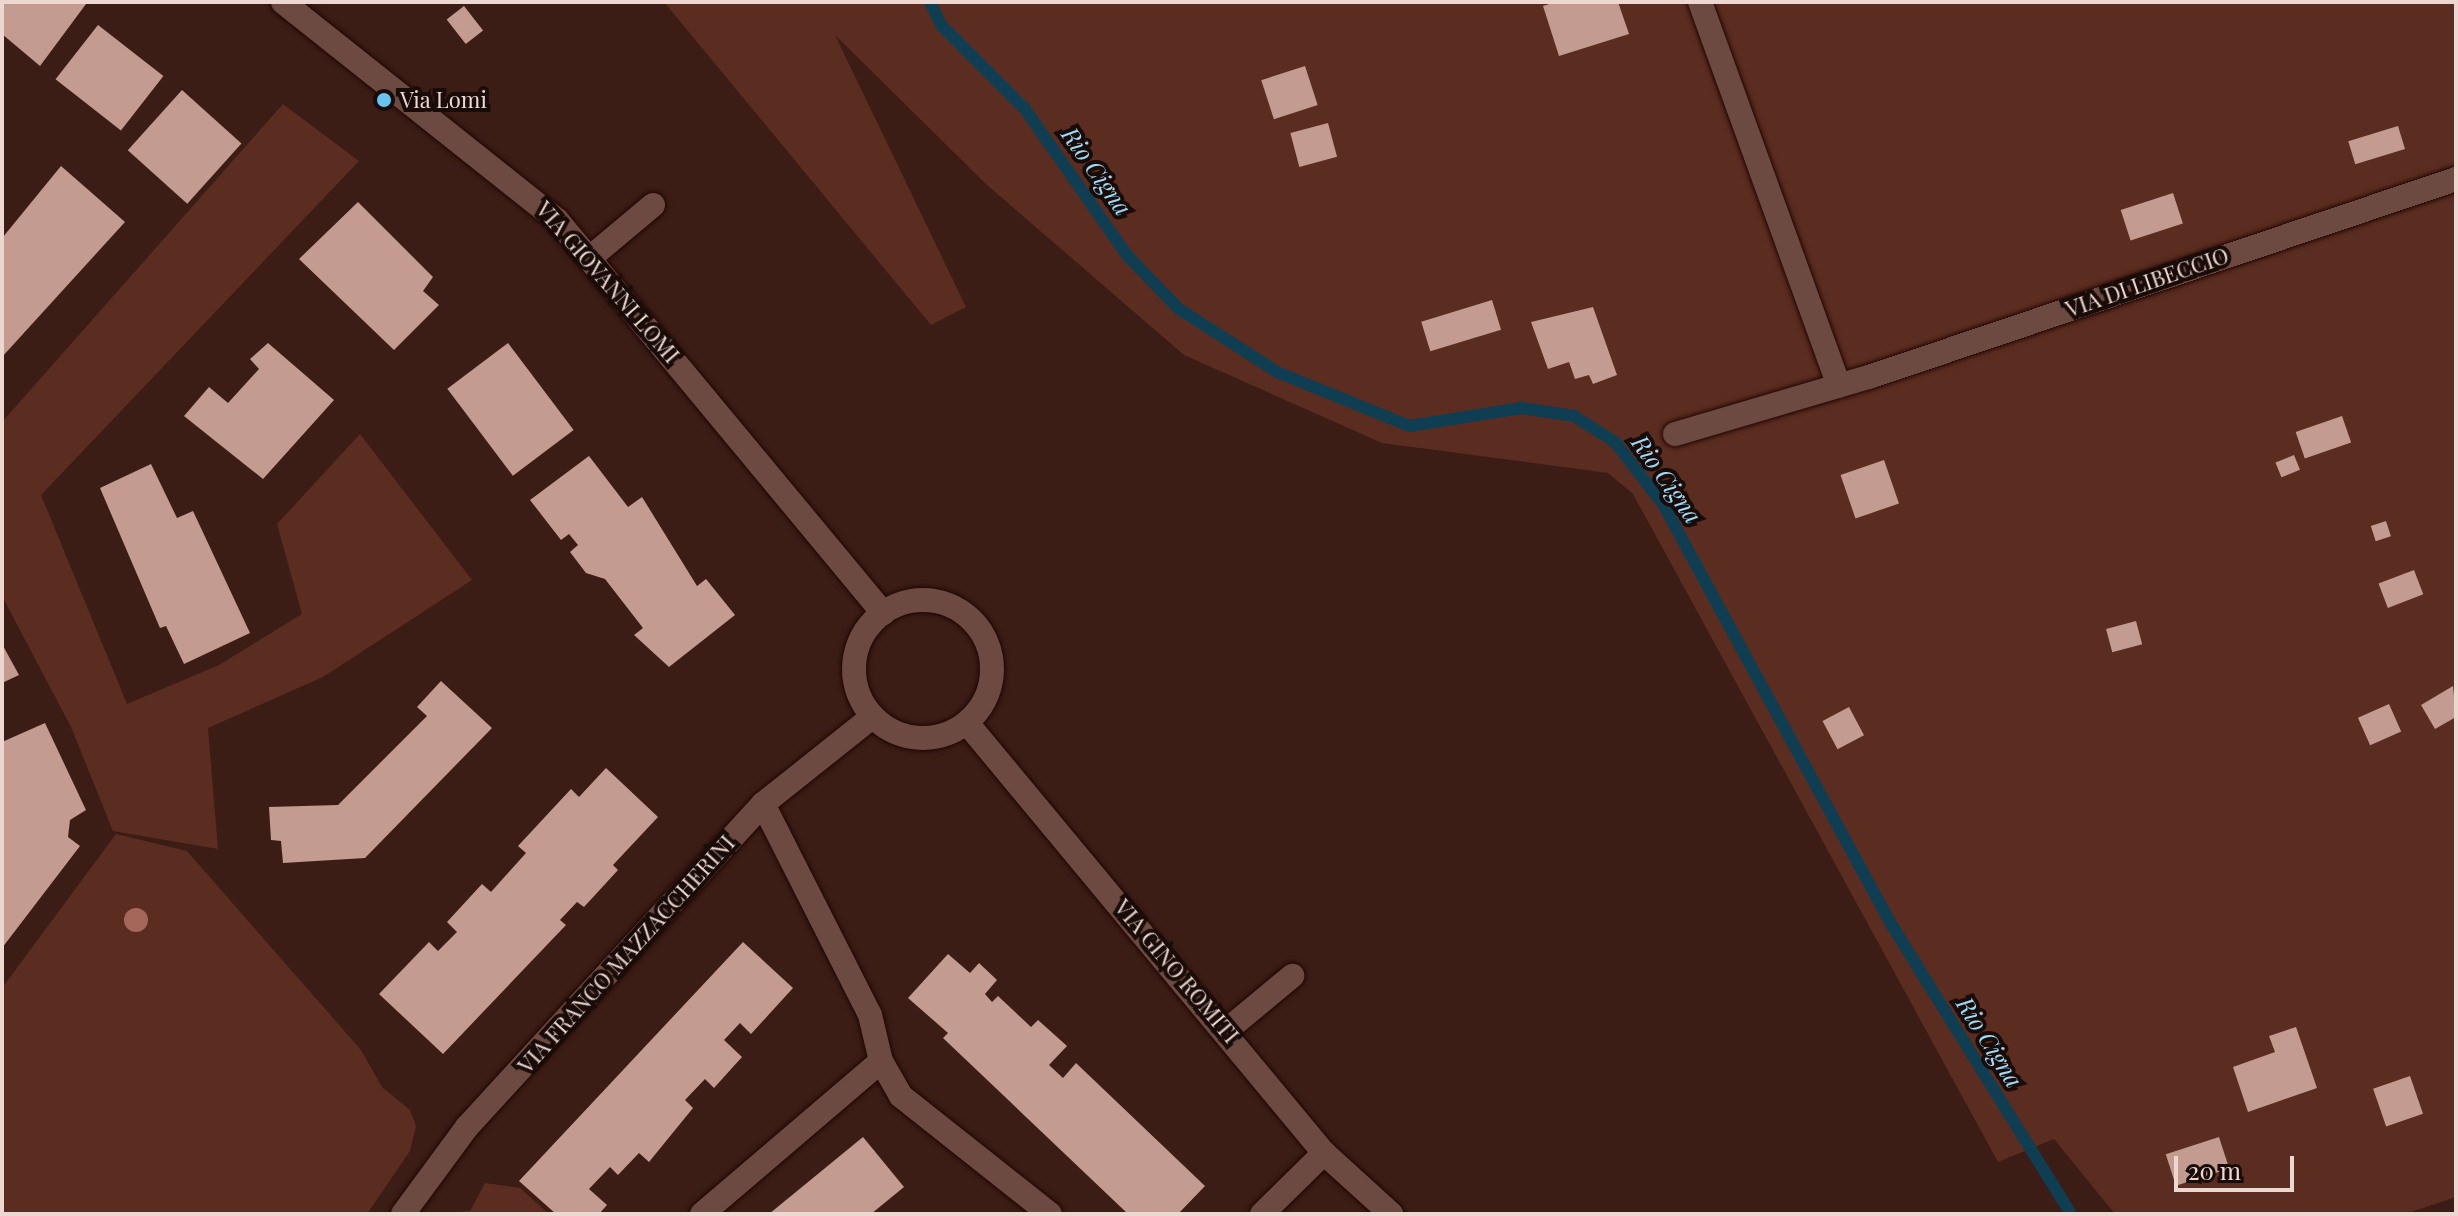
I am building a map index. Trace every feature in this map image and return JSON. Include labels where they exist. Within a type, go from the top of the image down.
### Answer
[{"type":"street","name":"VIA GIOVANNI LOMI","points":[[283,2],[525,189],[591,257],[883,613]]},
{"type":"street","points":[[1700,2],[1839,386]]},
{"type":"street","name":"VIA DI LIBECCIO","points":[[1675,434],[1839,386],[2456,179]]},
{"type":"street","points":[[591,257],[653,205]]},
{"type":"street","points":[[921,600],[945,604],[983,634],[991,682],[967,723],[918,739],[872,717],[860,699],[855,656],[883,613],[921,600]]},
{"type":"street","name":"VIA FRANCO MAZZACCHERINI","points":[[403,1214],[467,1127],[763,804],[872,717]]},
{"type":"street","name":"VIA GINO ROMITI","points":[[967,723],[1227,1030],[1324,1153],[1391,1214]]},
{"type":"street","points":[[763,804],[870,1015],[881,1061],[901,1096],[1050,1214]]},
{"type":"street","points":[[1227,1030],[1292,976]]},
{"type":"street","points":[[702,1214],[881,1061]]},
{"type":"street","points":[[1262,1214],[1324,1153]]},
{"type":"shaded area","points":[[664,2],[2456,2],[2456,1197],[2405,1214],[2115,1214],[2054,1139],[1998,1162],[1633,494],[1608,473],[1382,443],[1184,355],[987,185],[835,35],[966,307],[931,325]]},
{"type":"shaded area","points":[[283,104],[359,161],[41,495],[127,704],[219,665],[302,614],[277,524],[360,434],[472,580],[323,677],[208,728],[218,849],[113,831],[71,727],[2,596],[2,422]]},
{"type":"shaded area","points":[[116,834],[187,851],[361,1050],[382,1087],[410,1110],[416,1126],[410,1151],[367,1214],[2,1214],[2,988]]},
{"type":"shaded area","points":[[485,1183],[520,1188],[549,1214],[424,1214],[470,1211]]},
{"type":"building","points":[[2,2],[86,4],[40,66],[2,34]]},
{"type":"building","points":[[1556,2],[1618,2],[1629,34],[1559,56],[1543,6]]},
{"type":"building","points":[[464,6],[483,30],[466,44],[447,20]]},
{"type":"building","points":[[98,25],[163,76],[121,130],[56,79]]},
{"type":"building","points":[[1305,66],[1318,105],[1274,119],[1261,80]]},
{"type":"building","points":[[182,90],[241,144],[187,204],[128,150]]},
{"type":"building","points":[[1328,123],[1337,157],[1299,167],[1290,133]]},
{"type":"building","points":[[2398,126],[2405,149],[2355,164],[2348,141]]},
{"type":"building","points":[[61,166],[125,222],[2,357],[3,237]]},
{"type":"building","points":[[2173,193],[2183,223],[2131,240],[2121,210]]},
{"type":"building","points":[[358,202],[433,277],[423,291],[439,305],[394,350],[299,259]]},
{"type":"building","points":[[1492,300],[1501,330],[1430,351],[1421,322]]},
{"type":"building","points":[[1593,307],[1617,375],[1593,384],[1589,375],[1575,379],[1569,362],[1548,369],[1531,322]]},
{"type":"building","points":[[268,343],[334,400],[263,479],[184,416],[209,387],[228,403],[259,369],[250,359]]},
{"type":"building","points":[[508,343],[574,430],[513,476],[447,389]]},
{"type":"building","points":[[2342,416],[2351,442],[2305,458],[2296,432]]},
{"type":"building","points":[[2294,455],[2300,470],[2281,477],[2275,462]]},
{"type":"building","points":[[589,456],[628,507],[642,497],[697,586],[706,579],[735,615],[669,667],[634,635],[643,628],[605,579],[586,573],[570,552],[578,545],[569,534],[561,540],[530,500]]},
{"type":"building","points":[[1884,460],[1899,503],[1855,518],[1841,475]]},
{"type":"building","points":[[151,464],[177,518],[193,511],[250,633],[184,664],[166,626],[160,628],[100,488]]},
{"type":"building","points":[[2386,521],[2391,536],[2376,541],[2371,526]]},
{"type":"building","points":[[2414,570],[2423,594],[2388,608],[2379,584]]},
{"type":"building","points":[[2136,621],[2142,644],[2112,652],[2106,629]]},
{"type":"building","points":[[2,644],[19,675],[2,683]]},
{"type":"building","points":[[441,681],[492,728],[365,858],[283,863],[281,841],[271,840],[269,807],[338,805],[427,716],[417,707]]},
{"type":"building","points":[[2453,686],[2456,717],[2435,729],[2421,705]]},
{"type":"building","points":[[2389,704],[2401,731],[2370,745],[2358,718]]},
{"type":"building","points":[[1849,707],[1864,735],[1838,749],[1823,721]]},
{"type":"building","points":[[45,723],[86,810],[70,820],[68,837],[80,846],[2,948],[2,742]]},
{"type":"building","points":[[606,768],[658,817],[613,865],[618,870],[584,907],[577,902],[560,920],[566,925],[443,1054],[379,994],[429,942],[438,951],[457,932],[447,922],[482,884],[491,892],[526,853],[518,846],[571,789],[579,797]]},
{"type":"building","points":[[743,942],[793,988],[751,1034],[740,1023],[724,1040],[742,1057],[714,1088],[705,1079],[685,1100],[693,1108],[649,1162],[639,1153],[618,1175],[610,1167],[589,1189],[607,1205],[599,1214],[556,1214],[519,1181]]},
{"type":"building","points":[[948,954],[970,973],[979,963],[997,980],[985,994],[992,1002],[998,996],[1031,1027],[1038,1020],[1067,1046],[1049,1065],[1063,1078],[1076,1063],[1205,1186],[1178,1214],[1128,1214],[943,1038],[948,1033],[908,998]]},
{"type":"building","points":[[2296,1027],[2317,1088],[2248,1112],[2233,1067],[2275,1052],[2269,1036]]},
{"type":"building","points":[[2410,1076],[2423,1114],[2386,1127],[2373,1089]]},
{"type":"building","points":[[863,1137],[904,1187],[871,1214],[769,1214]]},
{"type":"building","points":[[2219,1137],[2229,1168],[2176,1186],[2166,1154]]},
{"type":"waterway","name":"Rio Cigna","points":[[930,2],[941,25],[1025,109],[1126,254],[1179,309],[1277,372],[1409,426],[1522,408],[1574,416],[1615,442],[1663,504],[1893,927],[2071,1214]]},
{"type":"place","name":"Via Lomi","points":[[384,100]]}]
